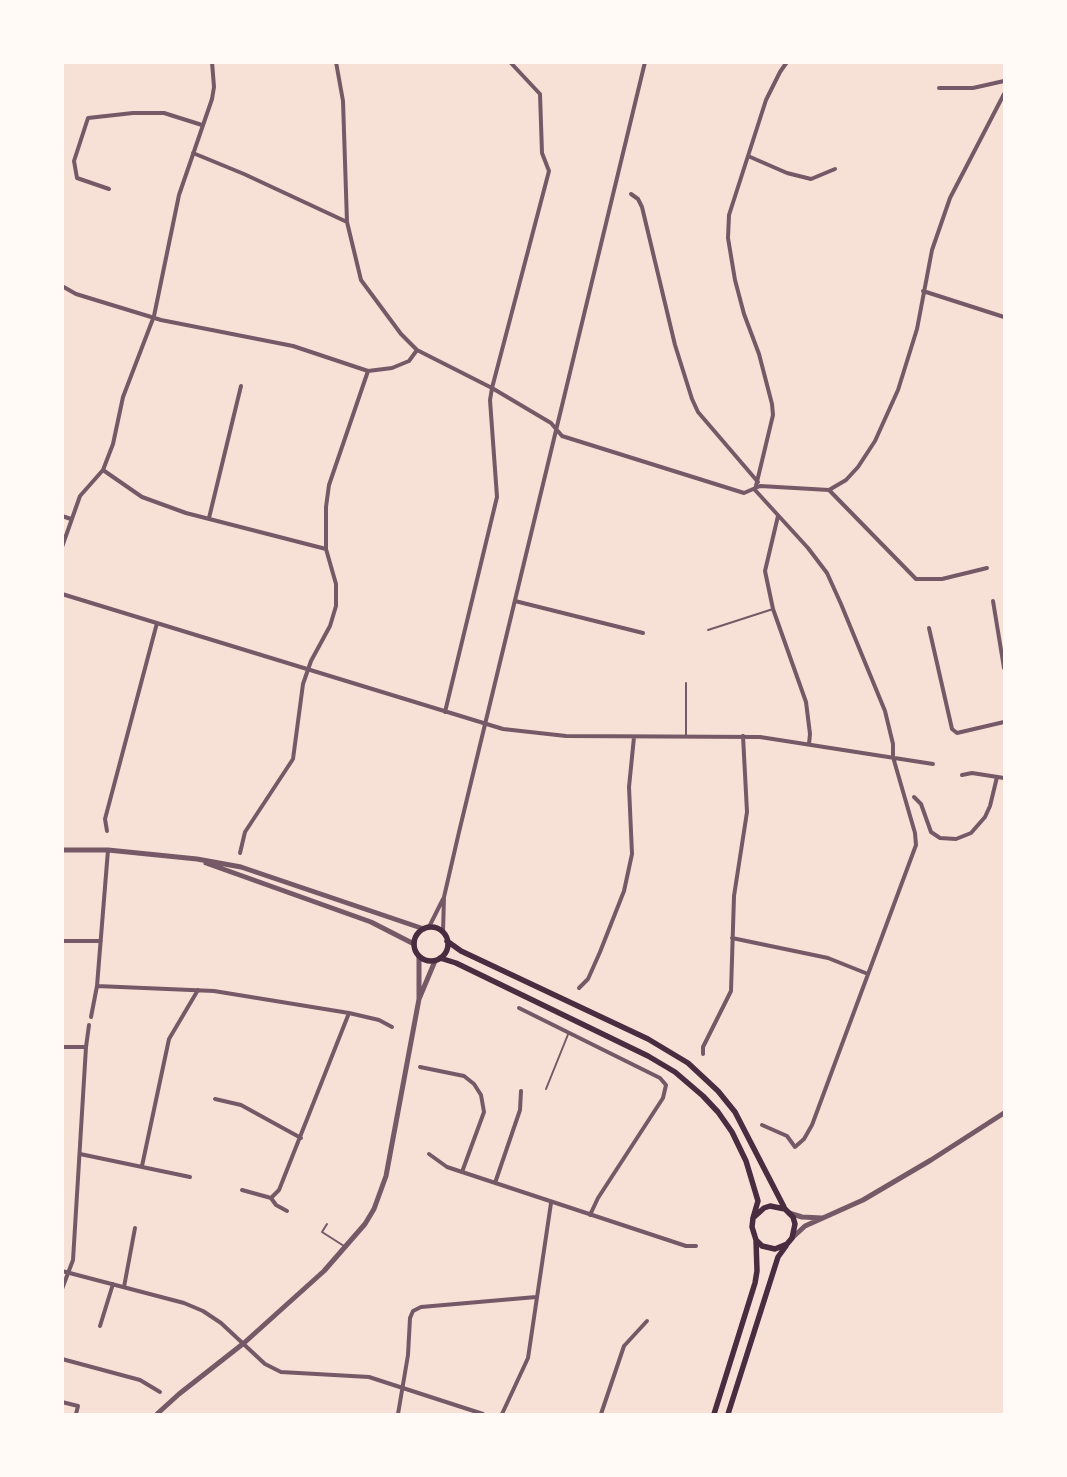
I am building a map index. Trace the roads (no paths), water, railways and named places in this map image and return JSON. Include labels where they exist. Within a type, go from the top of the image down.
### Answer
[{"type":"main road","points":[[728,1414],[778,1257],[792,1238],[795,1224],[735,1112],[718,1090],[688,1063],[648,1039],[461,951],[448,941],[443,932],[427,928],[417,934],[414,944],[419,956],[425,960],[456,963],[648,1056],[682,1078],[703,1096],[732,1132],[746,1161],[756,1189],[758,1201],[753,1218],[752,1234],[756,1240],[768,1248],[781,1248],[787,1244]]},
{"type":"main road","points":[[437,960],[446,952],[448,941]]},
{"type":"main road","points":[[753,1218],[764,1208],[770,1206],[787,1211]]},
{"type":"main road","points":[[714,1414],[758,1271],[756,1240]]},
{"type":"street","points":[[62,547],[80,496],[103,470],[113,444],[123,397],[154,316],[180,195],[212,99],[214,86],[212,62]]},
{"type":"street","points":[[336,62],[343,101],[347,222],[361,280],[395,326],[417,350],[492,388],[551,424],[562,436],[744,493],[755,490],[760,486],[829,490],[846,480],[858,467],[875,441],[898,390],[909,358],[932,250],[950,198],[1004,94]]},
{"type":"street","points":[[445,712],[497,497],[490,400],[492,388],[549,171],[542,153],[540,94],[510,62]]},
{"type":"street","points":[[443,932],[444,897],[645,62]]},
{"type":"street","points":[[755,490],[773,415],[772,404],[759,354],[744,314],[728,238],[729,215],[766,100],[787,62]]},
{"type":"street","points":[[939,88],[973,88],[1004,81]]},
{"type":"street","points":[[109,189],[77,178],[74,161],[88,118],[133,113],[164,113],[202,125]]},
{"type":"street","points":[[193,153],[244,174],[347,222]]},
{"type":"street","points":[[748,156],[787,173],[810,179],[835,169]]},
{"type":"street","points":[[631,194],[638,199],[642,208],[675,344],[692,400],[698,412],[758,482]]},
{"type":"street","points":[[62,286],[76,294],[154,316],[161,320],[293,346],[368,371],[392,368],[409,361],[417,350]]},
{"type":"street","points":[[923,291],[1004,317]]},
{"type":"street","points":[[240,854],[245,832],[293,759],[303,684],[307,670],[330,626],[336,606],[336,584],[326,549],[326,507],[329,485],[368,371]]},
{"type":"street","points":[[209,518],[241,386]]},
{"type":"street","points":[[103,470],[142,497],[186,513],[326,549]]},
{"type":"street","points":[[755,490],[808,548],[830,581],[885,711],[893,744],[893,757],[915,833],[916,845],[812,1126],[804,1139],[796,1147],[787,1136],[762,1124]]},
{"type":"street","points":[[829,490],[916,579],[942,579],[987,568]]},
{"type":"street","points":[[62,516],[71,519]]},
{"type":"street","points":[[778,516],[765,571],[773,609],[806,702],[810,734],[809,744]]},
{"type":"street","points":[[62,594],[486,725],[527,733],[634,737],[686,735],[743,736],[809,744],[933,764]]},
{"type":"street","points":[[515,601],[643,633]]},
{"type":"street","points":[[993,601],[1004,668]]},
{"type":"street","points":[[107,831],[105,819],[157,623]]},
{"type":"street","points":[[930,628],[952,729],[957,733],[1004,722]]},
{"type":"street","points":[[703,1054],[703,1047],[730,991],[734,896],[747,812],[743,736]]},
{"type":"street","points":[[579,988],[588,979],[624,891],[632,854],[629,787],[634,737]]},
{"type":"street","points":[[962,775],[972,772],[1004,778]]},
{"type":"street","points":[[914,797],[921,804],[931,832],[940,838],[956,839],[970,833],[985,816],[990,806],[997,777]]},
{"type":"street","points":[[62,850],[108,850],[196,859],[241,867],[427,928],[444,897]]},
{"type":"street","points":[[91,1017],[97,986],[108,850]]},
{"type":"street","points":[[196,859],[239,877],[306,897],[371,922],[414,944]]},
{"type":"street","points":[[732,938],[828,958],[868,974]]},
{"type":"street","points":[[62,941],[101,941]]},
{"type":"street","points":[[157,1414],[179,1394],[244,1343],[324,1271],[346,1247],[374,1209],[386,1176],[419,999],[419,956]]},
{"type":"street","points":[[419,999],[437,960]]},
{"type":"street","points":[[97,986],[198,990],[349,1013],[379,1020],[392,1027]]},
{"type":"street","points":[[142,1166],[169,1039],[198,990]]},
{"type":"street","points":[[519,1008],[660,1078],[666,1085],[663,1098],[598,1198],[590,1215]]},
{"type":"street","points":[[271,1198],[278,1190],[301,1138],[349,1013]]},
{"type":"street","points":[[62,1289],[73,1260],[89,1025]]},
{"type":"street","points":[[62,1047],[86,1047]]},
{"type":"street","points":[[420,1067],[464,1076],[474,1084],[481,1095],[484,1112],[462,1172]]},
{"type":"street","points":[[495,1183],[520,1110],[521,1091]]},
{"type":"street","points":[[215,1098],[241,1104],[301,1138]]},
{"type":"street","points":[[792,1238],[805,1226],[872,1195],[952,1148],[1004,1113]]},
{"type":"street","points":[[80,1154],[190,1177]]},
{"type":"street","points":[[429,1154],[447,1167],[551,1203],[686,1246],[696,1246]]},
{"type":"street","points":[[242,1190],[271,1198],[276,1205],[287,1212]]},
{"type":"street","points":[[502,1414],[528,1358],[551,1203]]},
{"type":"street","points":[[787,1211],[802,1218],[822,1218]]},
{"type":"street","points":[[124,1287],[135,1228]]},
{"type":"street","points":[[62,1271],[184,1303],[203,1310],[244,1343],[265,1364],[281,1372],[359,1376],[404,1388],[482,1414]]},
{"type":"street","points":[[100,1326],[114,1284]]},
{"type":"street","points":[[398,1414],[404,1388],[410,1318],[413,1311],[421,1307],[536,1297]]},
{"type":"street","points":[[600,1414],[624,1346],[646,1321]]},
{"type":"street","points":[[62,1359],[140,1380],[160,1392]]},
{"type":"street","points":[[62,1402],[78,1406],[76,1414]]},
{"type":"lane","points":[[708,630],[773,609]]},
{"type":"lane","points":[[686,683],[686,735]]},
{"type":"lane","points":[[546,1089],[569,1032]]},
{"type":"lane","points":[[327,1224],[322,1232],[346,1247]]}]
